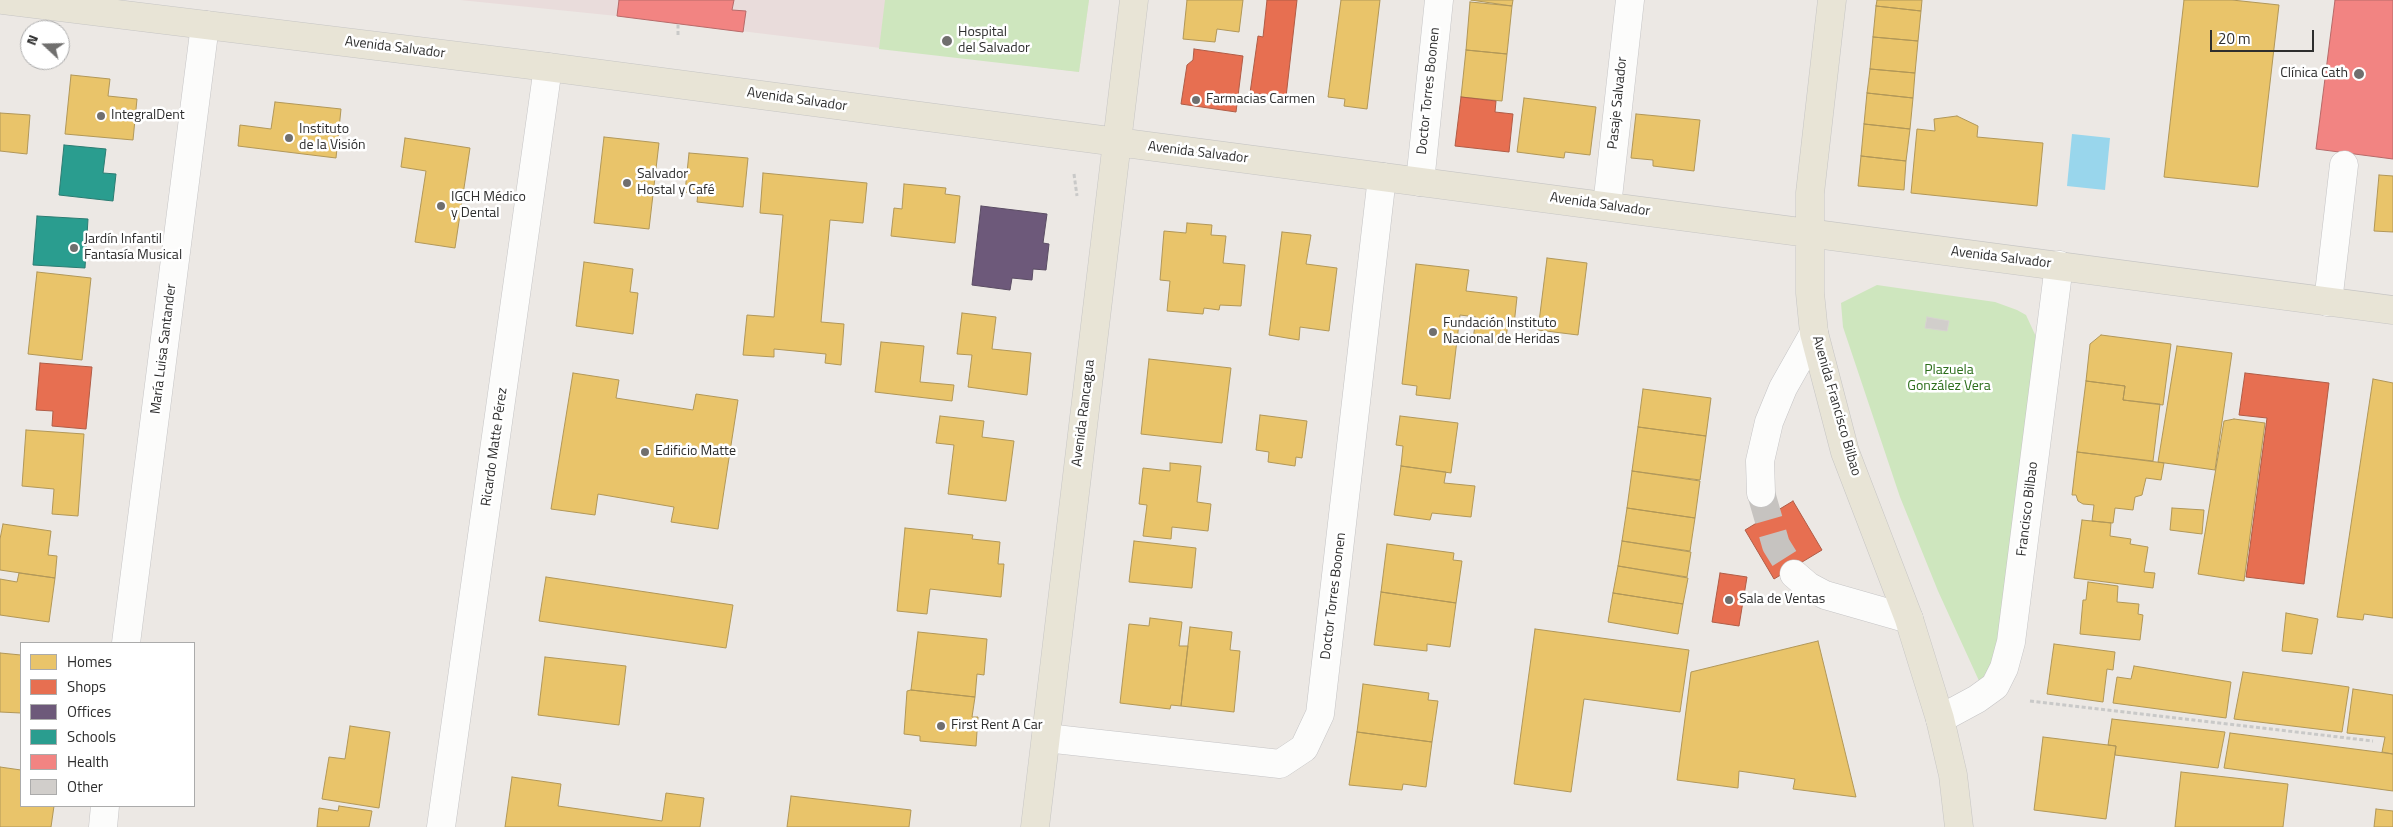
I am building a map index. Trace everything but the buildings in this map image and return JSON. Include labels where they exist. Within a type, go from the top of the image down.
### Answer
[{"type":"main road","name":"Avenida Salvador","points":[[3,0],[548,67],[2393,310]]},
{"type":"main road","name":"Avenida Rancagua","points":[[1035,827],[1134,0]]},
{"type":"main road","name":"Avenida Francisco Bilbao","points":[[1832,0],[1810,193],[1810,293],[1814,332],[1845,452],[1909,619],[1940,718],[1953,775],[1959,827]]},
{"type":"street","name":"Doctor Torres Boonen","points":[[1420,182],[1439,0]]},
{"type":"street","name":"Pasaje Salvador","points":[[1607,206],[1630,0]]},
{"type":"street","name":"María Luisa Santander","points":[[126,642],[205,25]]},
{"type":"street","name":"Ricardo Matte Pérez","points":[[441,827],[548,67]]},
{"type":"street","points":[[2328,302],[2344,165]]},
{"type":"street","name":"Doctor Torres Boonen","points":[[1046,738],[1280,764],[1304,748],[1320,714],[1382,177]]},
{"type":"street","name":"Francisco Bilbao","points":[[1940,718],[1976,699],[1995,686],[2004,668],[2011,642],[2060,265]]},
{"type":"street","points":[[1761,493],[1760,461],[1769,422],[1783,388],[1814,332]]},
{"type":"street","points":[[1794,574],[1808,586],[1825,595],[1909,619]]},
{"type":"street","points":[[103,827],[105,807]]},
{"type":"path","points":[[678,24],[678,35]]},
{"type":"path","points":[[1074,174],[1077,199]]},
{"type":"path","points":[[2030,701],[2373,741]]},
{"type":"shaded area","name":"Hospital del Salvador","points":[[460,0],[1089,0],[1079,72],[617,16]]},
{"type":"green space","points":[[885,0],[1089,0],[1079,72],[879,49]]},
{"type":"green space","name":"Plazuela González Vera","points":[[1877,285],[1995,302],[2026,315],[2038,341],[1995,657],[1980,683],[1938,591],[1900,497],[1843,327],[1841,303]]},
{"type":"water","points":[[2072,134],[2110,138],[2105,190],[2067,186]]},
{"type":"tunnel","points":[[1761,493],[1776,545],[1794,574]]},
{"type":"place","name":"Hospital del Salvador","points":[[947,41]]},
{"type":"place","name":"Clínica Cath","points":[[2359,74]]},
{"type":"place","name":"Farmacias Carmen","points":[[1196,100]]},
{"type":"place","name":"IntegralDent","points":[[101,116]]},
{"type":"place","name":"Instituto de la Visión","points":[[289,138]]},
{"type":"place","name":"Salvador Hostal y Café","points":[[627,183]]},
{"type":"place","name":"IGCH Médico y Dental","points":[[441,206]]},
{"type":"place","name":"Jardín Infantil Fantasía Musical","points":[[74,248]]},
{"type":"place","name":"Fundación Instituto Nacional de Heridas","points":[[1433,332]]},
{"type":"place","name":"Edificio Matte","points":[[645,452]]},
{"type":"place","name":"Sala de Ventas","points":[[1729,600]]},
{"type":"place","name":"First Rent A Car","points":[[941,726]]}]
